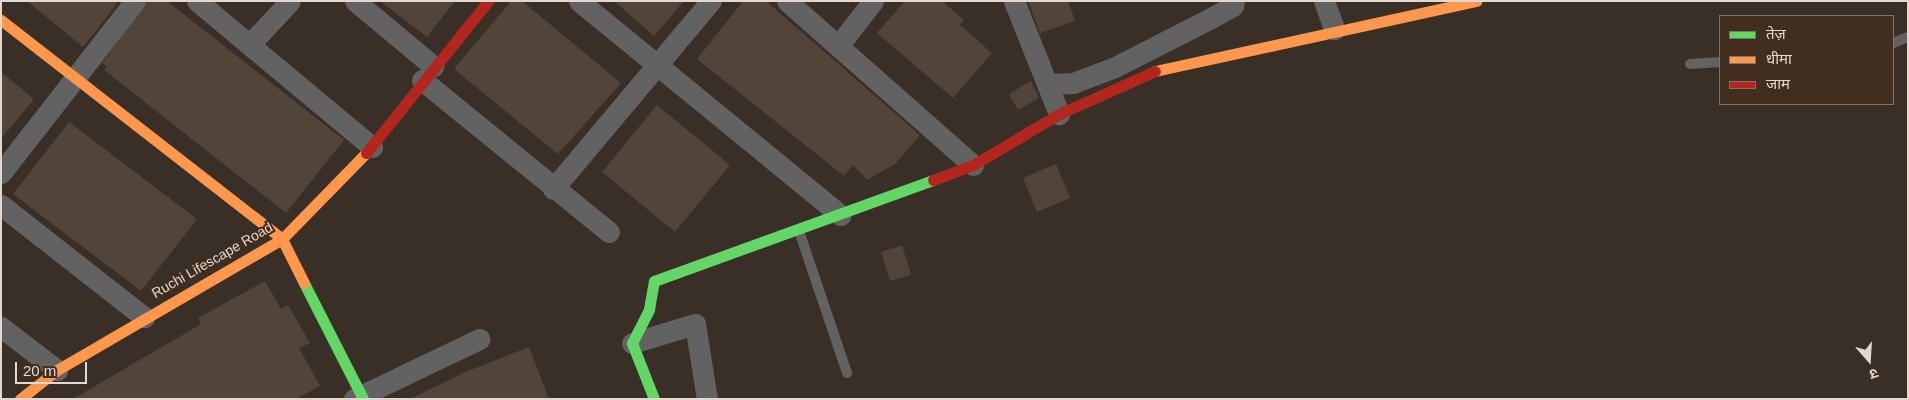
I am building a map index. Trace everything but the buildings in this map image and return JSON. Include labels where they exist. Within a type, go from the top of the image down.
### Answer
[{"type":"street","points":[[1,173],[135,1]]},
{"type":"street","points":[[197,1],[251,43],[372,147]]},
{"type":"street","points":[[251,43],[290,1]]},
{"type":"street","points":[[355,1],[428,73],[553,188],[609,232]]},
{"type":"street","name":"Ruchi Lifescape Road","points":[[20,399],[57,370],[144,317],[282,239],[372,147],[428,73],[488,1]]},
{"type":"street","points":[[579,1],[840,214]]},
{"type":"street","points":[[553,188],[712,1]]},
{"type":"street","points":[[787,1],[974,165]]},
{"type":"street","points":[[838,46],[873,1]]},
{"type":"street","points":[[1014,1],[1059,114]]},
{"type":"street","points":[[1047,84],[1073,83],[1115,67],[1233,6],[1234,1]]},
{"type":"street","points":[[1324,1],[1334,29]]},
{"type":"street","points":[[654,399],[632,343],[649,309],[654,281],[974,165],[1059,114],[1145,73],[1334,29],[1476,1]]},
{"type":"street","points":[[1,20],[282,239],[359,397],[479,339]]},
{"type":"street","points":[[1,205],[144,317]]},
{"type":"street","points":[[632,343],[695,324],[707,399]]},
{"type":"street","points":[[1,327],[57,370]]},
{"type":"lane","points":[[1894,43],[1908,37]]},
{"type":"lane","points":[[1690,64],[1719,62]]},
{"type":"lane","points":[[799,230],[847,373]]},
{"type":"traffic: fast","points":[[654,399],[632,343],[649,309],[654,281],[933,180]]},
{"type":"traffic: fast","points":[[304,283],[363,399]]},
{"type":"traffic: slow","points":[[1155,71],[1476,1]]},
{"type":"traffic: slow","points":[[1,20],[282,239],[304,283]]},
{"type":"traffic: slow","points":[[20,399],[57,370],[282,239],[366,153]]},
{"type":"traffic: jam","points":[[366,153],[488,1]]},
{"type":"traffic: jam","points":[[933,180],[973,165],[1059,114],[1155,71]]}]
